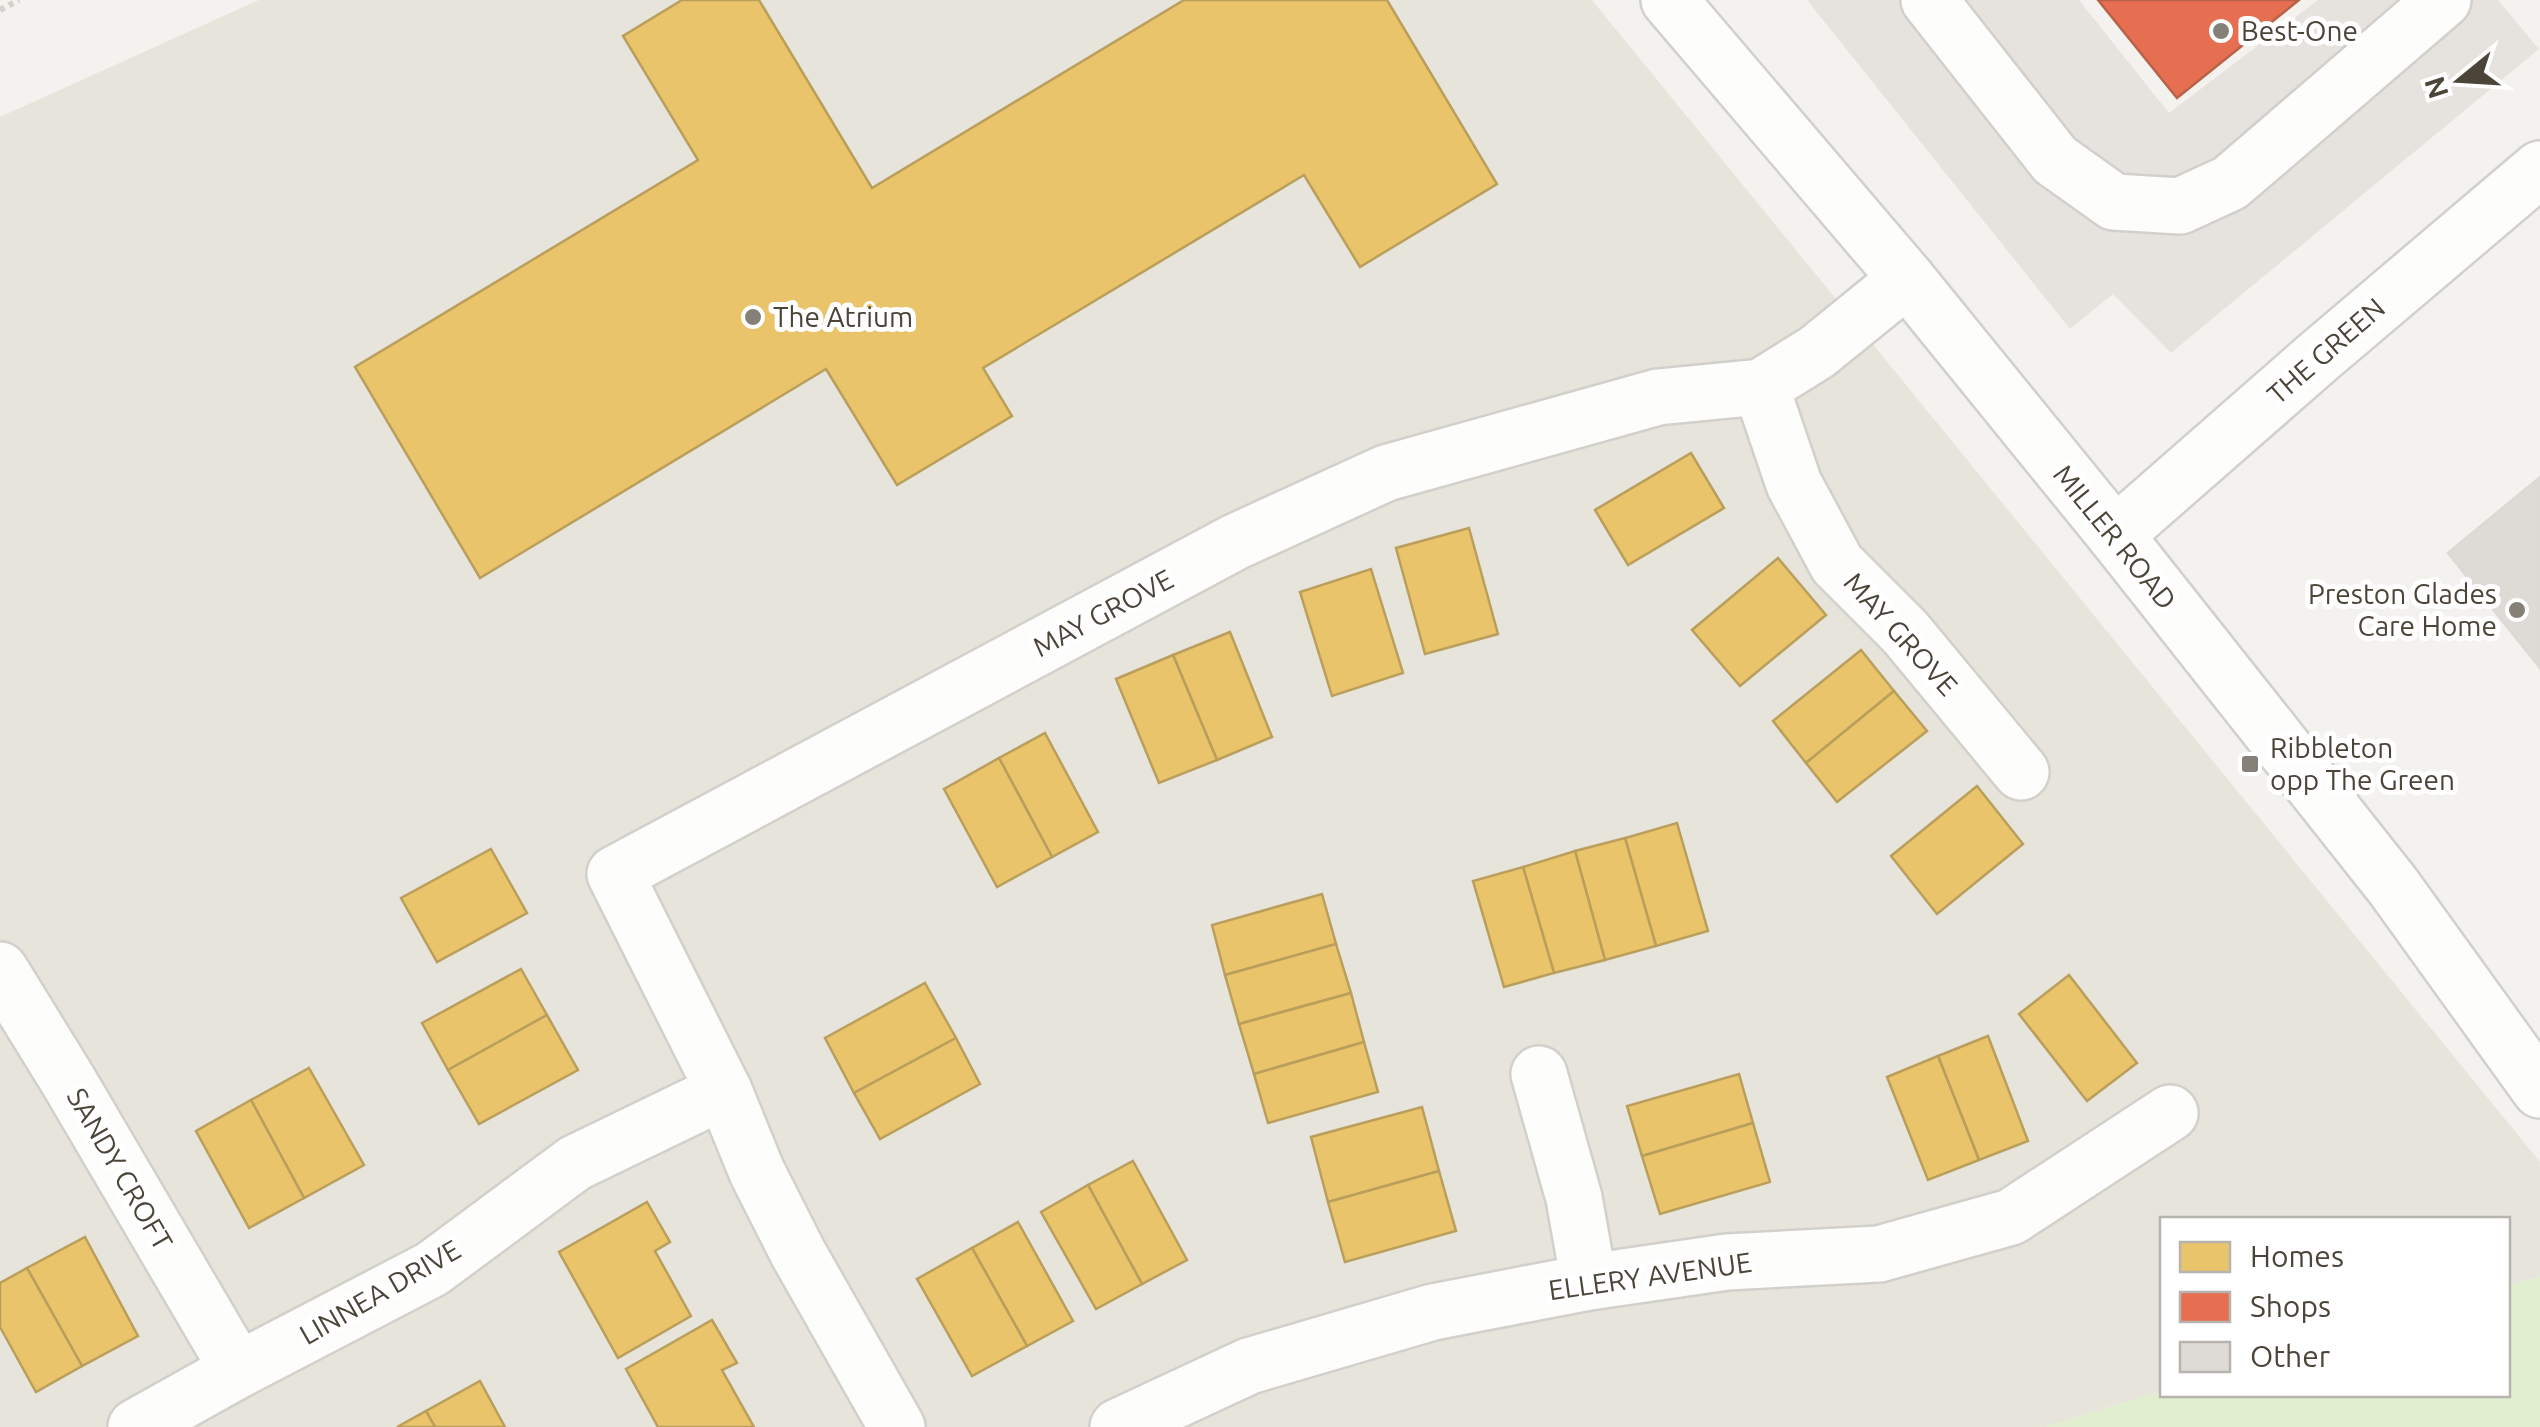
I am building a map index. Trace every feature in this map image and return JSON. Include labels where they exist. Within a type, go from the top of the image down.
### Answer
[{"type":"street","name":"MILLER ROAD","points":[[1669,0],[1907,279],[2532,1063]]},
{"type":"street","points":[[1930,0],[2056,160],[2114,202],[2180,206],[2230,182],[2442,0]]},
{"type":"street","name":"THE GREEN","points":[[2115,536],[2540,169]]},
{"type":"street","points":[[1761,387],[1817,352],[1907,279]]},
{"type":"street","name":"MAY GROVE","points":[[897,1427],[798,1253],[757,1172],[724,1091],[615,874],[1234,542],[1386,472],[1658,398],[1761,387],[1794,484],[1837,564],[1905,632],[2021,772]]},
{"type":"street","name":"SANDY CROFT","points":[[0,970],[238,1370]]},
{"type":"street","points":[[1538,1074],[1574,1198],[1589,1282]]},
{"type":"street","name":"LINNEA DRIVE","points":[[136,1427],[432,1268],[575,1163],[724,1091]]},
{"type":"street","name":"ELLERY AVENUE","points":[[1118,1427],[1249,1366],[1433,1312],[1589,1282],[1727,1262],[1879,1254],[2010,1217],[2170,1114]]},
{"type":"path","points":[[0,10],[19,0]]},
{"type":"shaded area","points":[[259,0],[1592,0],[2540,1162],[2540,1276],[2510,1285],[2510,1217],[2160,1217],[2160,1392],[2045,1427],[0,1427],[0,117]]},
{"type":"shaded area","points":[[1807,0],[2079,0],[2169,113],[2318,0],[2498,0],[2539,49],[2171,353],[2113,294],[2070,329]]},
{"type":"green space","points":[[2540,1276],[2540,1427],[2045,1427],[2160,1392],[2160,1397],[2510,1397],[2510,1285]]},
{"type":"building: Homes","name":"The Atrium","points":[[682,0],[759,0],[872,188],[1184,0],[1387,0],[1497,184],[1360,267],[1304,175],[983,368],[1012,416],[897,485],[826,369],[480,578],[355,367],[698,160],[623,36]]},
{"type":"building: Homes","points":[[1691,453],[1724,508],[1628,565],[1595,510]]},
{"type":"building: Homes","points":[[1469,528],[1498,634],[1425,654],[1396,548]]},
{"type":"building: Homes","points":[[1778,558],[1826,615],[1740,686],[1692,630]]},
{"type":"building: Homes","points":[[1371,569],[1403,673],[1332,696],[1300,592]]},
{"type":"building: Homes","points":[[1230,632],[1272,737],[1217,760],[1173,655]]},
{"type":"building: Homes","points":[[1861,650],[1894,691],[1806,763],[1773,721]]},
{"type":"building: Homes","points":[[1173,655],[1217,760],[1159,783],[1116,679]]},
{"type":"building: Homes","points":[[1894,691],[1927,731],[1837,802],[1806,763]]},
{"type":"building: Homes","points":[[1045,733],[1098,832],[1052,857],[999,758]]},
{"type":"building: Homes","points":[[999,758],[1052,857],[997,887],[944,789]]},
{"type":"building: Homes","points":[[1977,786],[2023,844],[1937,914],[1891,856]]},
{"type":"building: Homes","points":[[1677,823],[1708,931],[1656,946],[1625,838]]},
{"type":"building: Homes","points":[[1625,838],[1656,946],[1605,960],[1575,851]]},
{"type":"building: Homes","points":[[491,849],[527,913],[437,962],[401,898]]},
{"type":"building: Homes","points":[[1575,851],[1605,960],[1554,973],[1523,867]]},
{"type":"building: Homes","points":[[1523,867],[1554,973],[1504,987],[1473,881]]},
{"type":"building: Homes","points":[[1322,894],[1336,944],[1225,975],[1212,925]]},
{"type":"building: Homes","points":[[1336,944],[1351,993],[1239,1024],[1225,975]]},
{"type":"building: Homes","points":[[521,969],[547,1015],[448,1070],[422,1023]]},
{"type":"building: Homes","points":[[2069,975],[2137,1063],[2087,1101],[2019,1014]]},
{"type":"building: Homes","points":[[925,983],[956,1038],[854,1093],[825,1038]]},
{"type":"building: Homes","points":[[1351,993],[1364,1042],[1254,1074],[1239,1024]]},
{"type":"building: Homes","points":[[547,1015],[578,1070],[479,1124],[448,1070]]},
{"type":"building: Homes","points":[[1988,1036],[2028,1141],[1979,1160],[1938,1056]]},
{"type":"building: Homes","points":[[956,1038],[980,1084],[880,1139],[854,1093]]},
{"type":"building: Homes","points":[[1364,1042],[1378,1092],[1268,1123],[1254,1074]]},
{"type":"building: Homes","points":[[1938,1056],[1979,1160],[1928,1180],[1887,1077]]},
{"type":"building: Homes","points":[[309,1068],[364,1165],[304,1198],[251,1100]]},
{"type":"building: Homes","points":[[1739,1074],[1753,1123],[1642,1156],[1627,1106]]},
{"type":"building: Homes","points":[[251,1100],[304,1198],[249,1228],[196,1131]]},
{"type":"building: Homes","points":[[1422,1107],[1439,1171],[1328,1202],[1311,1137]]},
{"type":"building: Homes","points":[[1753,1123],[1770,1182],[1660,1214],[1642,1156]]},
{"type":"building: Homes","points":[[1133,1161],[1187,1260],[1142,1284],[1088,1185]]},
{"type":"building: Homes","points":[[1439,1171],[1456,1231],[1345,1262],[1328,1202]]},
{"type":"building: Homes","points":[[1088,1185],[1142,1284],[1096,1309],[1041,1212]]},
{"type":"building: Homes","points":[[647,1202],[670,1242],[655,1251],[691,1316],[618,1358],[559,1252]]},
{"type":"building: Homes","points":[[1018,1222],[1073,1321],[1027,1346],[972,1248]]},
{"type":"building: Homes","points":[[85,1237],[138,1336],[82,1366],[27,1268]]},
{"type":"building: Homes","points":[[972,1248],[1027,1346],[972,1376],[917,1279]]},
{"type":"building: Homes","points":[[27,1268],[82,1366],[36,1392],[0,1327],[0,1283]]},
{"type":"building: Homes","points":[[712,1320],[737,1363],[722,1370],[754,1427],[658,1427],[626,1369]]},
{"type":"building: Homes","points":[[480,1381],[505,1427],[435,1427],[426,1411]]},
{"type":"building: Homes","points":[[426,1411],[435,1427],[397,1427]]},
{"type":"building: Shops","points":[[2098,0],[2299,0],[2177,98]]},
{"type":"building: Other","name":"Preston Glades Care Home","points":[[2540,477],[2540,668],[2448,553]]},
{"type":"place","name":"Best-One","points":[[2221,31]]},
{"type":"place","name":"The Atrium","points":[[753,317]]},
{"type":"place","name":"Preston Glades Care Home","points":[[2517,610]]},
{"type":"place","name":"Ribbleton opp The Green","points":[[2250,764]]}]
